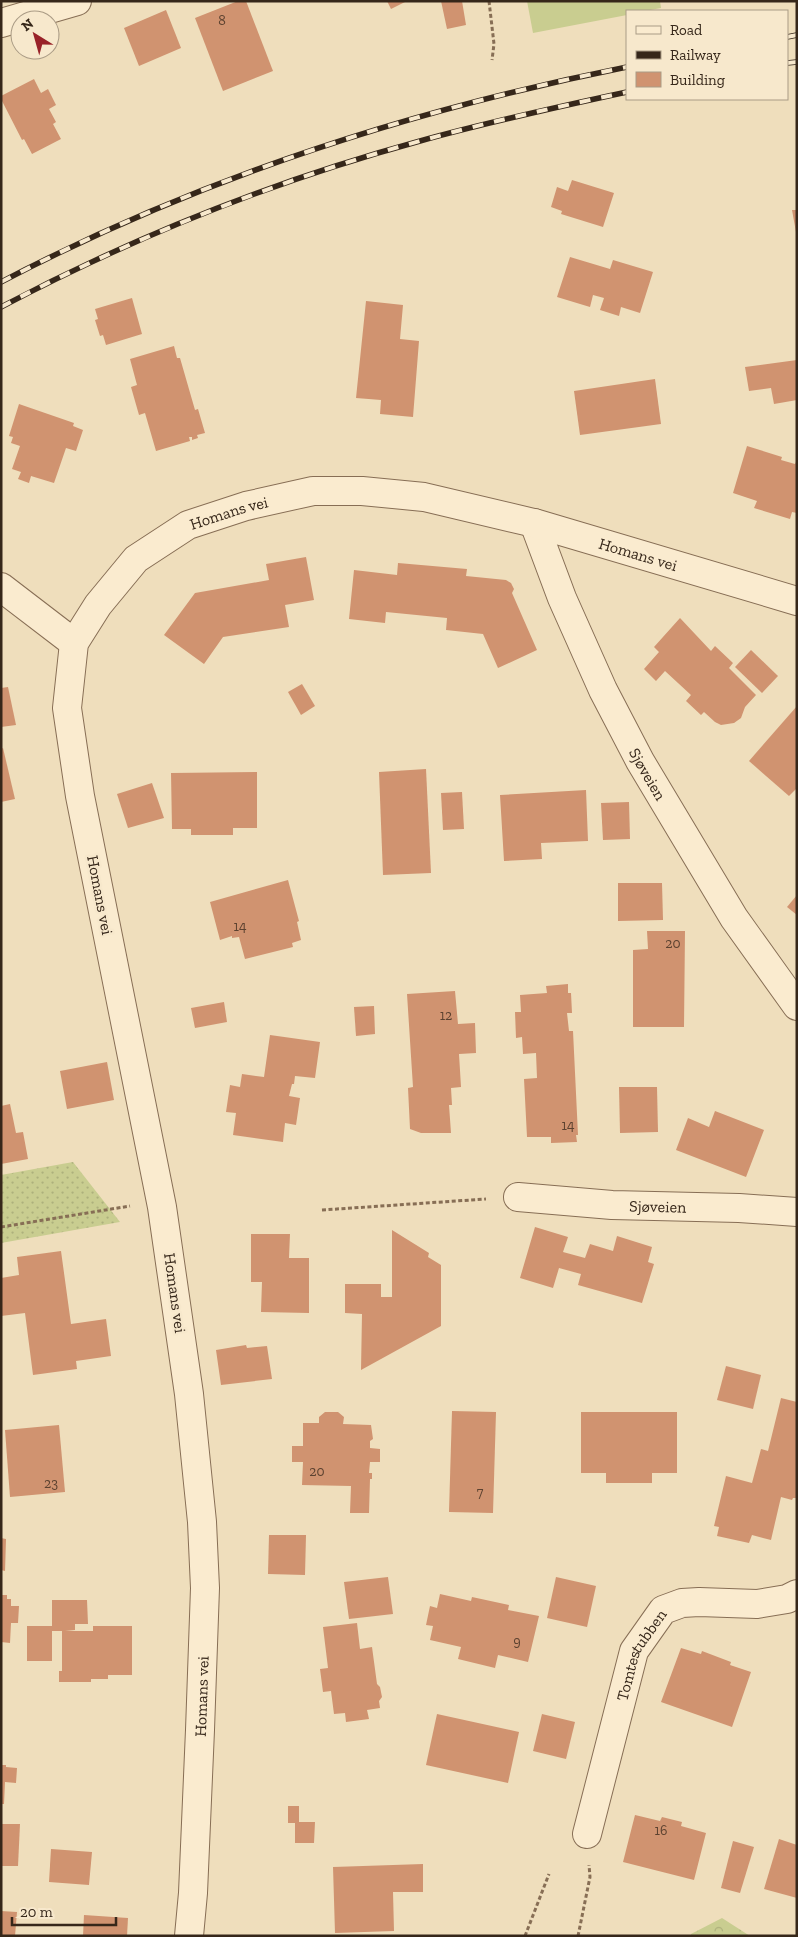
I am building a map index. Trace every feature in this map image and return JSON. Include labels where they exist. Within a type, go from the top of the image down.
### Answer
[{"type":"street","points":[[1,23],[77,1]]},
{"type":"street","name":"Homans vei","points":[[189,1936],[193,1893],[205,1588],[202,1522],[189,1394],[162,1207],[80,796],[67,708],[74,643],[98,605],[136,559],[188,525],[246,506],[313,491],[362,491],[424,497],[534,523],[797,601]]},
{"type":"street","name":"Sjøveien","points":[[534,523],[562,598],[603,690],[640,761],[734,918],[797,1006]]},
{"type":"street","points":[[1,587],[74,643]]},
{"type":"street","name":"Sjøveien","points":[[518,1198],[612,1205],[739,1208],[797,1212]]},
{"type":"street","name":"Tomtestubben","points":[[587,1834],[634,1651],[663,1610],[682,1603],[757,1604],[787,1599],[797,1594]]},
{"type":"path","points":[[490,1],[494,44],[492,60]]},
{"type":"path","points":[[322,1210],[518,1198]]},
{"type":"path","points":[[1,1228],[138,1204]]},
{"type":"path","points":[[578,1936],[590,1877],[587,1834]]},
{"type":"path","points":[[525,1936],[549,1874]]},
{"type":"green space","points":[[527,1],[660,1],[661,8],[626,10],[626,15],[533,33]]},
{"type":"green space","points":[[73,1162],[120,1222],[1,1243],[1,1175]]},
{"type":"green space","points":[[722,1918],[750,1936],[691,1936],[691,1934]]},
{"type":"building","points":[[238,1],[246,1],[273,71],[223,91],[195,18]]},
{"type":"building","points":[[387,1],[407,1],[391,9]]},
{"type":"building","points":[[441,1],[462,1],[466,25],[447,29]]},
{"type":"building","points":[[166,10],[181,48],[139,66],[124,28]]},
{"type":"building","points":[[34,79],[41,93],[48,89],[56,105],[49,109],[56,122],[53,124],[61,139],[32,154],[24,139],[22,140],[1,96]]},
{"type":"building","points":[[572,180],[614,193],[603,227],[561,214],[562,211],[551,207],[557,187],[568,191]]},
{"type":"building","points":[[792,210],[797,210],[797,232],[796,232]]},
{"type":"building","points":[[570,257],[610,269],[613,260],[653,272],[640,313],[621,307],[619,316],[600,310],[604,298],[593,295],[590,307],[557,297]]},
{"type":"building","points":[[132,298],[142,334],[106,345],[103,335],[100,336],[95,320],[98,319],[95,309]]},
{"type":"building","points":[[366,301],[403,305],[400,339],[419,341],[413,417],[380,414],[381,400],[356,398]]},
{"type":"building","points":[[174,346],[177,358],[180,358],[195,410],[198,409],[205,433],[197,435],[198,438],[192,440],[192,437],[189,437],[190,441],[156,451],[145,413],[139,415],[131,387],[137,385],[130,359]]},
{"type":"building","points":[[797,360],[797,400],[774,404],[771,388],[749,391],[745,367]]},
{"type":"building","points":[[655,379],[661,424],[580,435],[574,391]]},
{"type":"building","points":[[19,404],[74,423],[73,426],[83,430],[76,451],[66,448],[54,483],[31,476],[29,483],[18,479],[21,472],[12,469],[20,446],[11,443],[13,437],[9,436]]},
{"type":"building","points":[[747,446],[782,457],[781,460],[795,464],[797,460],[797,513],[792,512],[790,519],[754,508],[757,501],[733,493]]},
{"type":"building","points":[[306,557],[314,600],[285,605],[289,627],[223,637],[204,664],[164,635],[195,593],[269,580],[266,564]]},
{"type":"building","points":[[398,563],[467,569],[466,576],[506,580],[511,583],[514,589],[512,593],[537,650],[498,668],[483,634],[446,630],[447,618],[386,612],[385,623],[349,619],[354,570],[397,575]]},
{"type":"building","points":[[680,618],[711,651],[715,646],[733,663],[729,668],[756,695],[745,707],[741,718],[734,723],[721,725],[704,712],[701,715],[686,701],[691,695],[665,671],[656,681],[644,669],[659,652],[654,647]]},
{"type":"building","points":[[751,650],[778,676],[762,693],[735,667]]},
{"type":"building","points":[[302,684],[315,706],[301,715],[288,692]]},
{"type":"building","points":[[8,687],[16,725],[1,727],[1,688]]},
{"type":"building","points":[[797,706],[797,788],[789,796],[749,761]]},
{"type":"building","points":[[3,748],[15,799],[1,802],[1,749]]},
{"type":"building","points":[[426,769],[431,873],[383,875],[379,772]]},
{"type":"building","points":[[257,772],[257,828],[233,828],[233,835],[191,835],[191,829],[172,829],[171,773]]},
{"type":"building","points":[[152,783],[164,818],[128,828],[117,794]]},
{"type":"building","points":[[586,790],[588,841],[541,843],[542,859],[504,861],[500,795]]},
{"type":"building","points":[[462,792],[464,829],[443,830],[441,793]]},
{"type":"building","points":[[629,802],[630,839],[603,840],[601,803]]},
{"type":"building","points":[[288,880],[299,921],[297,922],[301,940],[292,943],[293,947],[245,959],[239,937],[232,938],[232,936],[220,940],[210,902]]},
{"type":"building","points":[[618,883],[662,883],[663,920],[618,921]]},
{"type":"building","points":[[797,895],[797,915],[787,907]]},
{"type":"building","points":[[647,931],[685,931],[684,1027],[633,1027],[633,950],[648,949]]},
{"type":"building","points":[[568,984],[568,993],[571,993],[572,1013],[567,1013],[569,1031],[573,1031],[578,1135],[576,1135],[577,1142],[551,1143],[551,1137],[527,1137],[524,1079],[537,1078],[536,1053],[523,1054],[522,1037],[516,1038],[515,1012],[521,1012],[520,995],[547,993],[546,986]]},
{"type":"building","points":[[455,991],[458,1024],[475,1023],[476,1053],[459,1054],[461,1087],[451,1088],[452,1105],[449,1105],[451,1133],[421,1133],[410,1129],[408,1088],[413,1087],[407,994]]},
{"type":"building","points":[[224,1002],[227,1022],[195,1028],[191,1008]]},
{"type":"building","points":[[374,1006],[375,1034],[356,1036],[354,1007]]},
{"type":"building","points":[[270,1035],[320,1042],[315,1078],[295,1076],[294,1084],[292,1084],[289,1096],[300,1098],[296,1125],[285,1123],[283,1142],[233,1135],[236,1113],[226,1112],[230,1085],[240,1087],[242,1074],[264,1077]]},
{"type":"building","points":[[107,1062],[114,1100],[67,1109],[60,1071]]},
{"type":"building","points":[[619,1087],[657,1087],[658,1132],[620,1133]]},
{"type":"building","points":[[10,1104],[16,1133],[23,1132],[28,1159],[1,1164],[1,1106]]},
{"type":"building","points":[[715,1111],[764,1130],[746,1177],[676,1150],[688,1118],[709,1127]]},
{"type":"building","points":[[535,1227],[568,1237],[563,1252],[585,1258],[590,1244],[613,1251],[617,1236],[652,1247],[648,1262],[654,1264],[642,1303],[578,1285],[581,1274],[559,1268],[553,1288],[520,1278]]},
{"type":"building","points":[[392,1230],[429,1253],[428,1257],[441,1265],[441,1326],[361,1370],[362,1314],[345,1313],[345,1284],[381,1284],[381,1297],[392,1297]]},
{"type":"building","points":[[251,1234],[290,1234],[289,1258],[309,1258],[309,1313],[261,1312],[262,1282],[251,1282]]},
{"type":"building","points":[[61,1251],[71,1324],[106,1319],[111,1356],[76,1361],[77,1369],[33,1375],[25,1313],[1,1316],[1,1278],[19,1275],[17,1257]]},
{"type":"building","points":[[246,1345],[247,1348],[267,1346],[272,1379],[221,1385],[216,1350]]},
{"type":"building","points":[[726,1366],[761,1375],[753,1409],[717,1400]]},
{"type":"building","points":[[781,1398],[797,1402],[797,1498],[792,1500],[781,1497],[771,1540],[752,1535],[749,1543],[717,1536],[719,1527],[714,1526],[726,1476],[752,1483],[761,1449],[768,1451]]},
{"type":"building","points":[[452,1411],[496,1412],[493,1513],[449,1512]]},
{"type":"building","points":[[325,1412],[338,1412],[344,1417],[343,1424],[371,1425],[373,1439],[370,1441],[370,1448],[380,1449],[380,1462],[370,1462],[369,1473],[372,1473],[372,1479],[370,1479],[369,1513],[350,1513],[351,1486],[302,1485],[303,1462],[292,1462],[292,1446],[303,1446],[303,1423],[319,1423],[319,1417]]},
{"type":"building","points":[[581,1412],[677,1412],[677,1473],[652,1473],[652,1483],[606,1483],[606,1473],[581,1473]]},
{"type":"building","points":[[59,1425],[65,1492],[10,1497],[5,1430]]},
{"type":"building","points":[[269,1535],[306,1535],[305,1575],[268,1574]]},
{"type":"building","points":[[1,1538],[6,1539],[5,1571],[1,1570]]},
{"type":"building","points":[[388,1577],[393,1614],[349,1619],[344,1582]]},
{"type":"building","points":[[556,1577],[596,1586],[587,1627],[547,1618]]},
{"type":"building","points":[[440,1594],[471,1601],[472,1597],[509,1605],[508,1610],[539,1616],[528,1662],[498,1655],[495,1668],[458,1659],[461,1647],[430,1640],[433,1626],[426,1625],[430,1606],[437,1608]]},
{"type":"building","points":[[1,1595],[7,1595],[7,1599],[11,1599],[11,1606],[19,1606],[18,1623],[11,1623],[10,1643],[1,1642]]},
{"type":"building","points":[[52,1600],[87,1600],[88,1624],[75,1624],[75,1630],[65,1631],[93,1631],[93,1626],[132,1626],[132,1675],[108,1675],[108,1679],[91,1679],[91,1682],[59,1682],[59,1671],[62,1671],[62,1631],[52,1631],[52,1661],[27,1661],[27,1626],[52,1626]]},
{"type":"building","points":[[357,1623],[360,1649],[372,1647],[377,1684],[380,1687],[382,1697],[379,1701],[380,1708],[367,1710],[369,1719],[346,1722],[345,1713],[334,1714],[331,1691],[323,1692],[320,1669],[328,1668],[323,1627]]},
{"type":"building","points":[[681,1648],[701,1654],[702,1651],[731,1662],[730,1665],[751,1672],[732,1727],[661,1702]]},
{"type":"building","points":[[437,1714],[519,1732],[508,1783],[426,1765]]},
{"type":"building","points":[[542,1714],[575,1722],[566,1759],[533,1751]]},
{"type":"building","points":[[1,1765],[17,1768],[16,1783],[5,1782],[4,1804],[1,1804]]},
{"type":"building","points":[[288,1806],[299,1806],[299,1822],[315,1822],[314,1843],[295,1843],[295,1823],[288,1823]]},
{"type":"building","points":[[635,1815],[660,1821],[662,1817],[682,1822],[681,1826],[706,1833],[694,1880],[623,1862]]},
{"type":"building","points":[[1,1824],[20,1824],[18,1866],[1,1866]]},
{"type":"building","points":[[779,1839],[797,1845],[797,1898],[764,1889]]},
{"type":"building","points":[[733,1841],[754,1847],[740,1893],[721,1888]]},
{"type":"building","points":[[51,1849],[92,1852],[89,1885],[49,1882]]},
{"type":"building","points":[[423,1864],[423,1892],[393,1892],[394,1931],[335,1933],[333,1867]]},
{"type":"building","points":[[1,1911],[17,1912],[15,1936],[1,1936]]},
{"type":"building","points":[[84,1915],[128,1918],[127,1936],[83,1936]]},
{"type":"railway","points":[[788,37],[797,35]]},
{"type":"railway","points":[[788,63],[797,62]]},
{"type":"railway","points":[[1,282],[151,211],[228,180],[306,152],[465,104],[626,67]]},
{"type":"railway","points":[[1,307],[153,234],[259,192],[366,156],[446,134],[626,92]]}]
